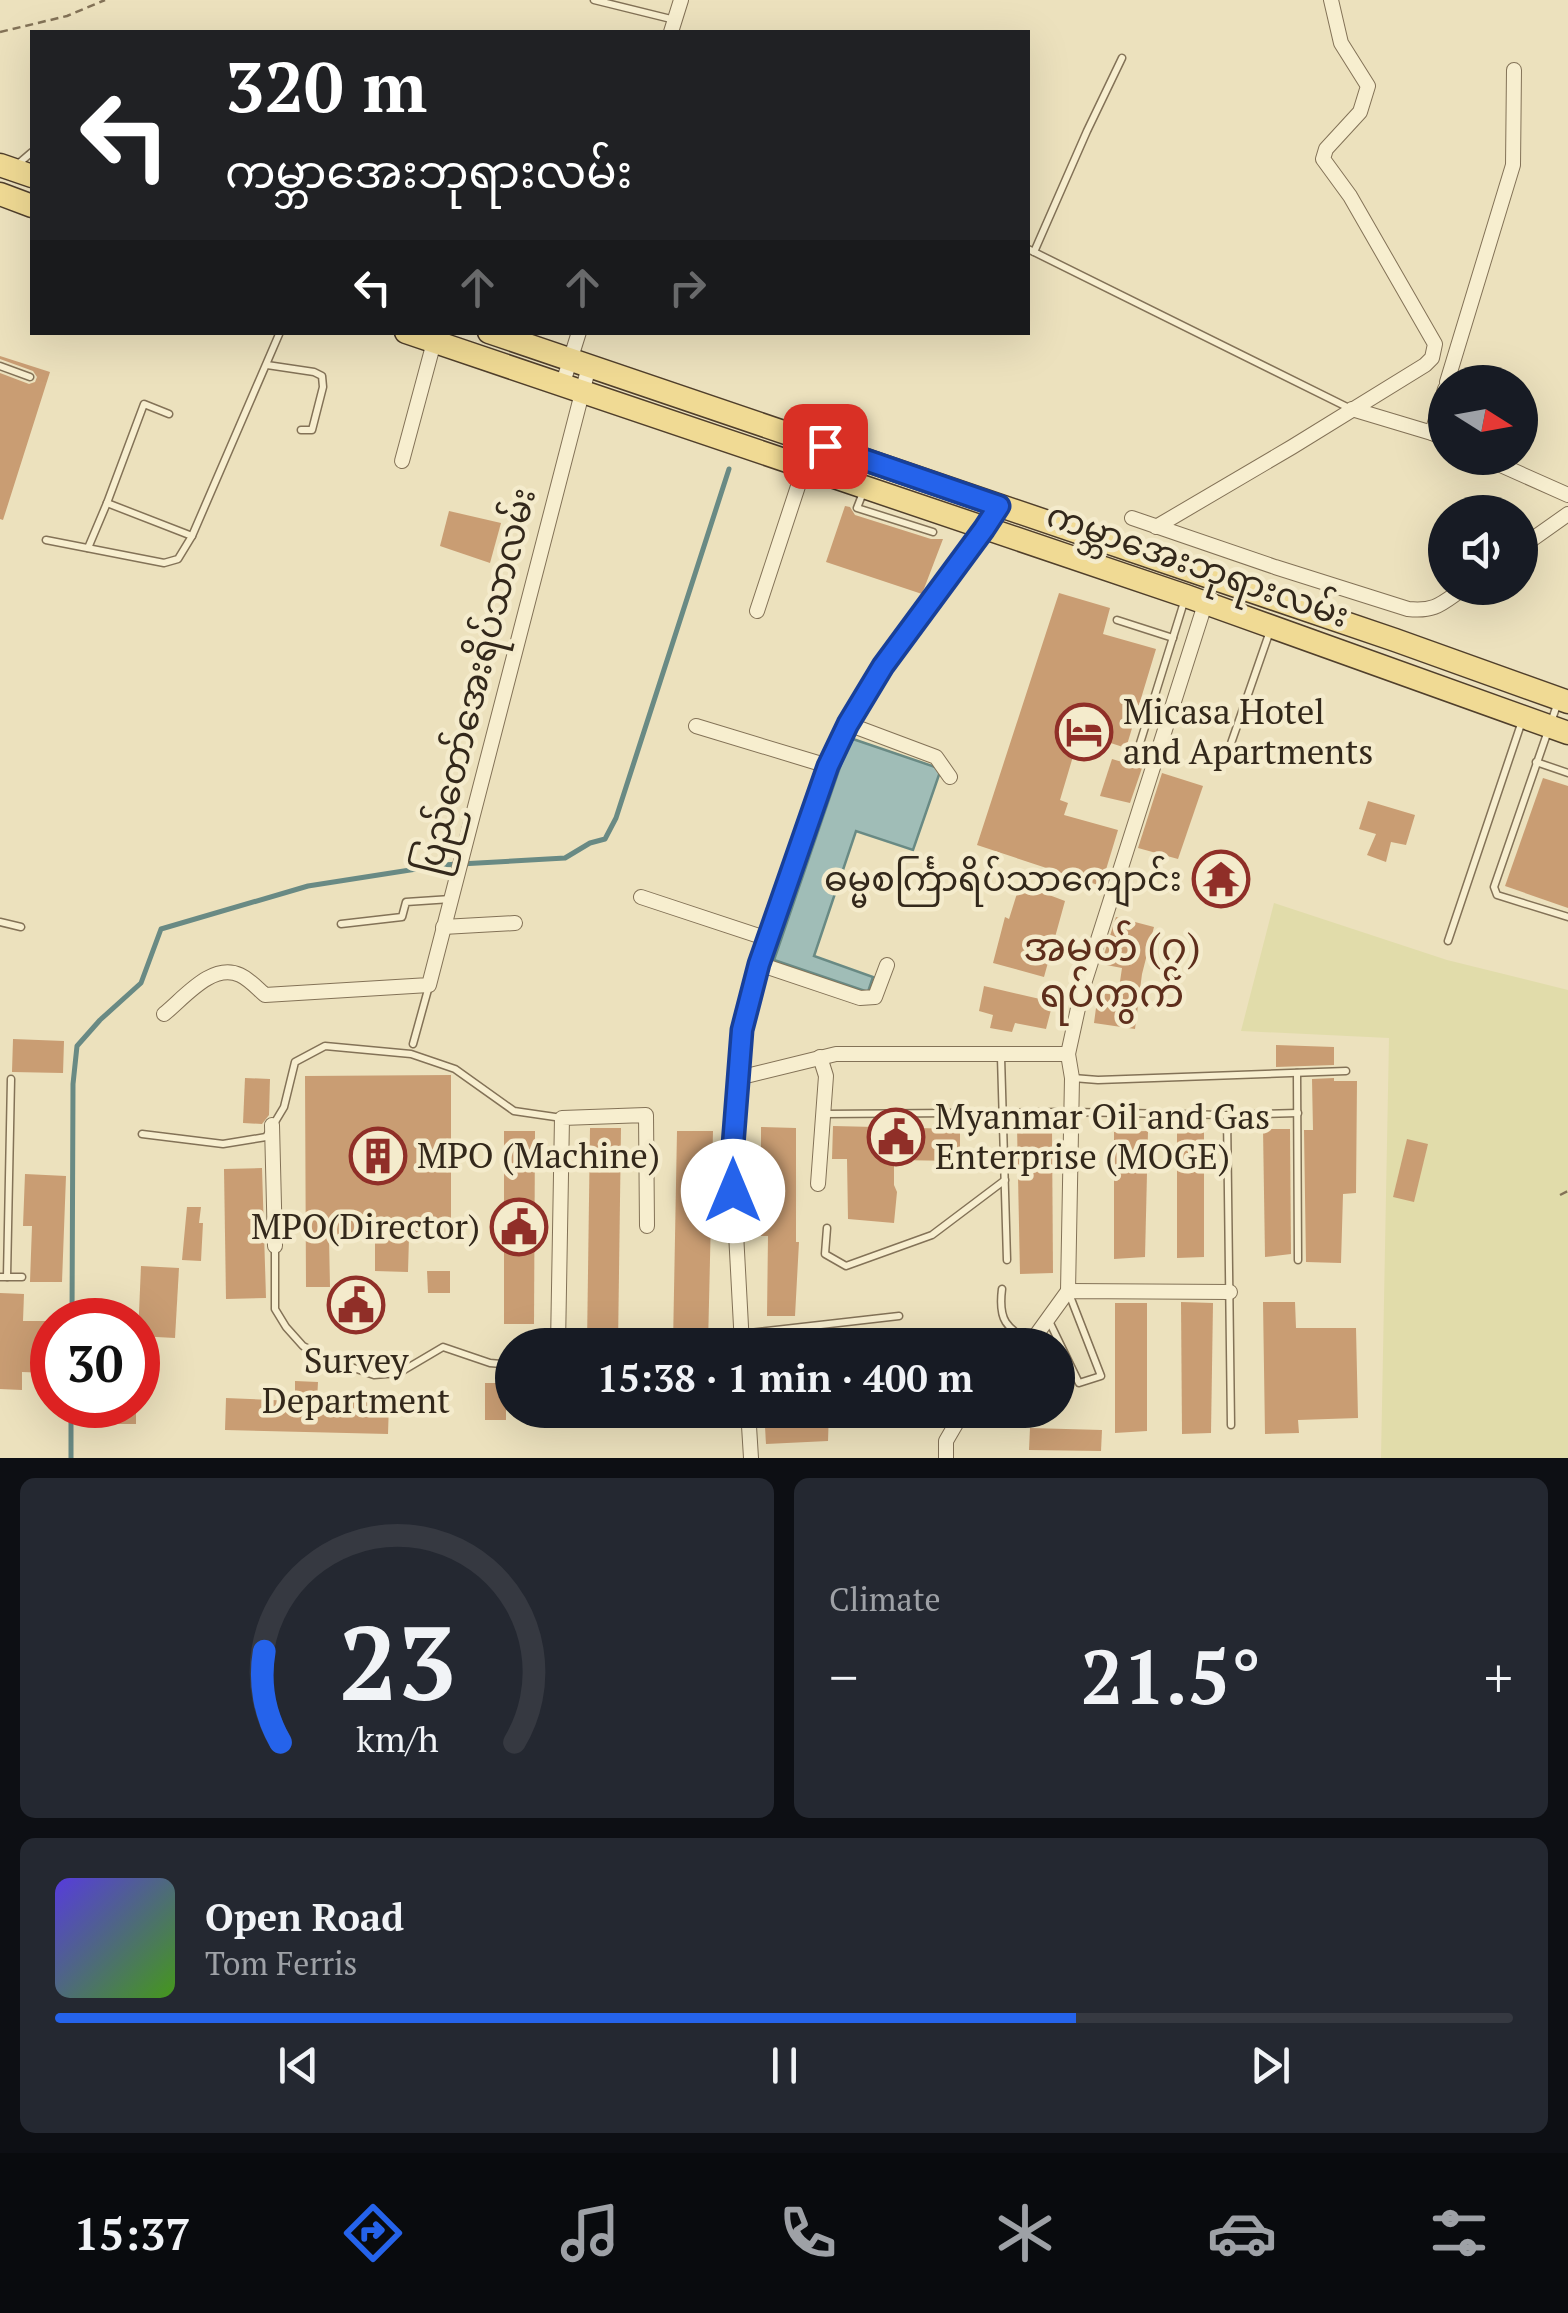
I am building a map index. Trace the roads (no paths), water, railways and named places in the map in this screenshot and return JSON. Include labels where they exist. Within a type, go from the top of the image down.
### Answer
[{"type":"main road","points":[[10,176],[30,203]]},
{"type":"main road","name":"ကမ္ဘာအေးဘုရားလမ်း","points":[[414,335],[1196,600],[1559,730]]},
{"type":"main road","name":"ကမ္ဘာအေးဘုရားလမ်း","points":[[498,335],[1564,701]]},
{"type":"street","points":[[673,26],[681,0]]},
{"type":"street","points":[[1156,527],[1432,358],[1434,344],[1350,196],[1323,159],[1326,149],[1360,112],[1368,86],[1341,43],[1331,0]]},
{"type":"street","points":[[1452,365],[1513,165],[1514,70]]},
{"type":"street","name":"ပြည်တော်အေးရိပ်သာလမ်း","points":[[429,985],[580,363],[579,335]]},
{"type":"street","points":[[402,461],[434,342]]},
{"type":"street","points":[[1352,409],[1428,433]]},
{"type":"street","points":[[757,611],[804,468]]},
{"type":"street","points":[[1522,475],[1568,496]]},
{"type":"street","points":[[740,1328],[732,1158],[742,1030],[759,964],[828,766],[848,724],[883,666],[999,506]]},
{"type":"street","points":[[1538,535],[1568,514]]},
{"type":"street","points":[[1132,518],[1408,609],[1425,611],[1439,605]]},
{"type":"street","points":[[1043,1328],[1068,1291],[1072,1078],[1068,1054],[1082,990],[1155,761],[1196,600],[1214,578]]},
{"type":"street","points":[[848,724],[936,758],[950,777]]},
{"type":"street","points":[[696,726],[828,766]]},
{"type":"street","points":[[641,897],[768,938]]},
{"type":"street","points":[[443,928],[516,923]]},
{"type":"street","points":[[759,964],[860,998],[875,997],[887,964]]},
{"type":"street","points":[[164,1014],[208,978],[225,972],[241,975],[266,995],[429,985]]},
{"type":"street","points":[[738,1078],[836,1054],[1068,1054]]},
{"type":"street","points":[[818,1184],[826,1076],[820,1057]]},
{"type":"street","points":[[558,1328],[562,1118],[646,1115],[647,1226]]},
{"type":"street","points":[[272,1125],[275,1246]]},
{"type":"street","points":[[1068,1291],[1230,1292]]},
{"type":"street","points":[[749,1428],[751,1458]]},
{"type":"street","points":[[946,1458],[946,1441],[954,1428]]},
{"type":"lane","points":[[594,0],[673,26]]},
{"type":"lane","points":[[1122,58],[1031,251],[1352,409]]},
{"type":"lane","points":[[10,176],[30,154]]},
{"type":"lane","points":[[46,540],[164,562],[178,559],[192,536],[279,335]]},
{"type":"lane","points":[[267,365],[322,376],[312,430],[300,430]]},
{"type":"lane","points":[[0,366],[30,377]]},
{"type":"lane","points":[[88,548],[144,404],[169,414]]},
{"type":"lane","points":[[865,489],[856,508],[932,532]]},
{"type":"lane","points":[[107,503],[192,536]]},
{"type":"lane","points":[[1155,761],[1136,756],[1174,638],[1196,600]]},
{"type":"lane","points":[[1117,620],[1174,638]]},
{"type":"lane","points":[[1228,752],[1272,627]]},
{"type":"lane","points":[[1448,940],[1534,690]]},
{"type":"lane","points":[[1564,701],[1559,730],[1536,762],[1494,887],[1497,894],[1568,917]]},
{"type":"lane","points":[[1536,762],[1568,773]]},
{"type":"lane","points":[[341,924],[402,918],[406,902],[450,899]]},
{"type":"lane","points":[[0,922],[22,927]]},
{"type":"lane","points":[[413,1044],[429,985]]},
{"type":"lane","points":[[142,1134],[223,1144],[266,1136],[284,1107],[295,1062],[325,1046],[411,1054],[455,1069],[514,1111],[562,1118]]},
{"type":"lane","points":[[1001,1056],[1007,1260]]},
{"type":"lane","points":[[1072,1078],[1346,1071]]},
{"type":"lane","points":[[1297,1074],[1298,1260]]},
{"type":"lane","points":[[11,1079],[3,1276],[22,1277]]},
{"type":"lane","points":[[822,1114],[1298,1114]]},
{"type":"lane","points":[[1227,1115],[1232,1425]]},
{"type":"lane","points":[[827,1228],[825,1254],[846,1266],[932,1235],[1005,1180]]},
{"type":"lane","points":[[275,1246],[275,1309],[303,1346],[374,1375],[399,1373],[443,1347],[495,1363]]},
{"type":"lane","points":[[1002,1289],[1000,1303],[1009,1328]]},
{"type":"lane","points":[[1049,1320],[1079,1382],[1101,1376],[1068,1291]]},
{"type":"lane","points":[[817,1328],[899,1316]]},
{"type":"water","points":[[850,738],[941,769],[913,850],[856,831],[814,956],[873,977],[868,992],[774,960]]},
{"type":"waterway","points":[[72,1298],[73,1084],[77,1046],[141,983],[161,929],[308,886],[442,865],[565,858],[605,839],[616,818],[729,469]]},
{"type":"waterway","points":[[71,1428],[71,1458]]},
{"type":"place","name":"Micasa Hotel and Apartments","points":[[1084,732]]},
{"type":"place","name":"ဓမ္မစင်္ကြာရိပ်သာကျောင်း","points":[[1221,879]]},
{"type":"place","name":"Myanmar Oil and Gas Enterprise (MOGE)","points":[[896,1137]]},
{"type":"place","name":"MPO (Machine)","points":[[378,1156]]},
{"type":"place","name":"MPO(Director)","points":[[519,1227]]},
{"type":"place","name":"Survey Department","points":[[356,1305]]},
{"type":"district","name":"အမှတ် (၇) ရပ်ကွက်","points":[[1112,970]]}]
